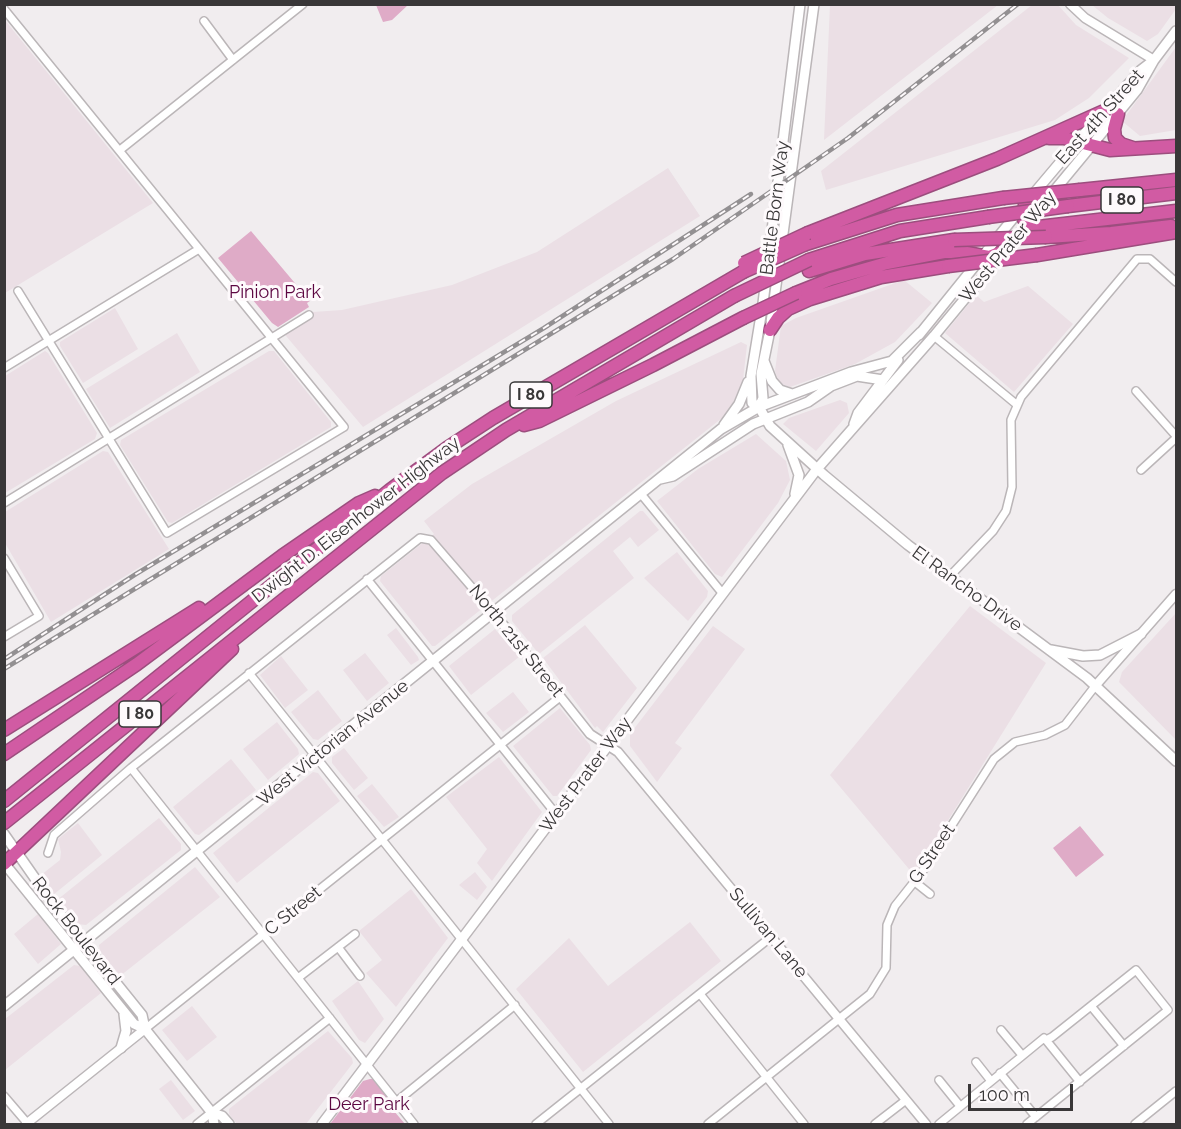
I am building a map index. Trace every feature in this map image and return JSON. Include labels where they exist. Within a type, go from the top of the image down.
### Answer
[{"type":"highway","points":[[807,238],[1044,139],[1104,111]]},
{"type":"highway","points":[[1118,114],[1113,129],[1115,138],[1121,144],[1134,148]]},
{"type":"highway","points":[[1044,139],[1064,138],[1110,150],[1176,146]]},
{"type":"highway","name":"Dwight D. Eisenhower Highway","points":[[5,800],[390,490],[493,418],[744,268],[807,238],[897,215],[1003,198],[1176,180]]},
{"type":"highway","name":"Dwight D. Eisenhower Highway","points":[[10,819],[417,492],[506,430],[734,296],[768,279],[900,231],[988,217],[1176,193]]},
{"type":"highway","points":[[1025,204],[1023,216],[1028,222],[1045,227],[1176,211]]},
{"type":"highway","points":[[809,265],[954,240],[1111,233],[1176,224]]},
{"type":"highway","points":[[770,330],[788,309],[818,296],[881,277],[1176,232]]},
{"type":"highway","points":[[506,430],[539,421],[742,318],[796,293],[862,269],[930,255],[961,252],[981,257],[996,255],[1004,251]]},
{"type":"highway","points":[[930,255],[956,258],[963,265],[966,275]]},
{"type":"highway","points":[[4,754],[137,664],[235,590],[359,503],[390,490]]},
{"type":"highway","points":[[4,730],[217,597],[235,590]]},
{"type":"highway","points":[[5,864],[235,646],[266,612]]},
{"type":"main road","name":"Battle Born Way","points":[[762,413],[752,403],[750,376],[763,303],[800,4]]},
{"type":"main road","name":"Battle Born Way","points":[[762,413],[761,380],[770,330],[814,4]]},
{"type":"main road","name":"East 4th Street","points":[[1025,204],[1104,111],[1154,60],[1176,31]]},
{"type":"main road","name":"West Prater Way","points":[[322,1125],[817,469],[934,336],[1118,114],[1147,75],[1154,60]]},
{"type":"main road","name":"West Prater Way","points":[[853,427],[858,413],[880,381],[1025,204]]},
{"type":"main road","name":"West Victorian Avenue","points":[[660,479],[673,476],[762,413],[794,394],[851,372],[892,361],[921,332]]},
{"type":"main road","points":[[764,360],[774,384],[785,393],[794,394]]},
{"type":"main road","points":[[880,381],[904,369]]},
{"type":"main road","points":[[721,429],[739,404],[750,376]]},
{"type":"main road","name":"West Victorian Avenue","points":[[4,1006],[721,429],[762,413],[808,402],[831,386],[857,376],[880,381]]},
{"type":"main road","name":"El Rancho Drive","points":[[762,413],[787,443],[817,469],[950,576],[1096,685],[1176,761]]},
{"type":"main road","points":[[787,443],[799,475],[794,499]]},
{"type":"main road","points":[[1049,649],[1094,656],[1108,652],[1141,634]]},
{"type":"main road","name":"Rock Boulevard","points":[[4,834],[17,855],[142,1015],[146,1029],[212,1113],[214,1125]]},
{"type":"main road","name":"Rock Boulevard","points":[[5,864],[124,1012],[137,1026],[146,1029]]},
{"type":"main road","points":[[121,1048],[126,1031],[124,1012]]},
{"type":"main road","name":"Rock Boulevard","points":[[212,1113],[222,1116],[229,1125]]},
{"type":"street","points":[[120,150],[303,4]]},
{"type":"street","points":[[1070,4],[1085,18],[1154,60]]},
{"type":"street","points":[[4,9],[344,427],[174,531],[167,533],[18,291]]},
{"type":"street","points":[[204,21],[233,60]]},
{"type":"street","points":[[4,368],[199,249]]},
{"type":"street","points":[[950,576],[993,531],[1010,500],[1011,420],[1016,404],[1130,267],[1141,257],[1150,260],[1176,282]]},
{"type":"street","points":[[4,503],[309,315]]},
{"type":"street","points":[[934,336],[1016,404]]},
{"type":"street","points":[[1136,391],[1176,437],[1142,470]]},
{"type":"street","points":[[641,494],[723,594]]},
{"type":"street","name":"North 21st Street","points":[[367,579],[414,541],[424,537],[431,540],[494,613],[590,734],[608,746]]},
{"type":"street","points":[[4,558],[39,616],[4,637]]},
{"type":"street","points":[[48,853],[54,835],[131,768],[367,579],[556,814]]},
{"type":"street","name":"G Street","points":[[708,1125],[870,994],[882,978],[887,958],[886,935],[890,916],[1001,752],[1015,742],[1045,735],[1065,725],[1096,685],[1176,594]]},
{"type":"street","points":[[249,673],[609,1125]]},
{"type":"street","name":"C Street","points":[[27,1124],[560,697]]},
{"type":"street","name":"Sullivan Lane","points":[[608,746],[618,752],[926,1125]]},
{"type":"street","points":[[131,768],[414,1125]]},
{"type":"street","points":[[915,882],[930,894]]},
{"type":"street","points":[[298,978],[355,934]]},
{"type":"street","points":[[536,1125],[771,937]]},
{"type":"street","points":[[338,948],[360,975]]},
{"type":"street","points":[[939,1125],[1022,1055],[1044,1038],[1046,1040],[1136,970],[1168,1010],[1028,1125]]},
{"type":"street","points":[[700,994],[804,1125]]},
{"type":"street","points":[[396,1102],[514,1005]]},
{"type":"street","points":[[1091,1006],[1124,1046]]},
{"type":"street","points":[[197,1125],[330,1018]]},
{"type":"street","points":[[1001,1030],[1022,1055]]},
{"type":"street","points":[[1046,1040],[1080,1082]]},
{"type":"street","points":[[976,1062],[991,1081]]},
{"type":"street","points":[[1000,1073],[1036,1117]]},
{"type":"street","points":[[939,1080],[960,1106]]},
{"type":"street","points":[[1135,1125],[1176,1091]]},
{"type":"street","points":[[4,1095],[27,1124]]},
{"type":"street","points":[[875,1125],[906,1100]]},
{"type":"shaded area","points":[[830,4],[998,5],[824,140]]},
{"type":"shaded area","points":[[1032,5],[1058,5],[1076,25],[1129,58],[1089,98],[1055,120],[826,190],[821,171]]},
{"type":"shaded area","points":[[1092,5],[1176,5],[1176,9],[1158,34],[1147,41],[1108,18]]},
{"type":"shaded area","points":[[4,19],[153,203],[5,293],[4,293]]},
{"type":"shaded area","points":[[1176,47],[1176,130],[1140,136],[1122,121]]},
{"type":"shaded area","points":[[668,168],[700,216],[363,427],[281,330],[313,312],[342,310],[452,285],[537,252]]},
{"type":"shaded area","points":[[904,280],[932,303],[895,342],[855,364],[790,387],[779,383],[775,371],[781,326],[796,318]]},
{"type":"shaded area","points":[[1028,286],[1073,324],[1014,392],[945,333],[976,295],[984,302]]},
{"type":"shaded area","points":[[115,308],[138,349],[83,383],[60,346],[60,342]]},
{"type":"shaded area","points":[[177,333],[200,372],[110,428],[86,389]]},
{"type":"shaded area","points":[[741,342],[747,345],[743,380],[734,401],[722,418],[435,646],[432,646],[380,581],[381,576],[434,534],[424,521],[472,484],[616,401]]},
{"type":"shaded area","points":[[45,351],[97,433],[95,439],[5,493],[5,376]]},
{"type":"shaded area","points":[[269,351],[274,351],[331,422],[331,427],[172,523],[168,522],[120,445],[121,440]]},
{"type":"shaded area","points":[[840,400],[847,403],[849,413],[816,451],[783,424],[789,418]]},
{"type":"shaded area","points":[[756,434],[786,461],[790,480],[778,503],[722,577],[715,574],[657,501],[698,469]]},
{"type":"shaded area","points":[[103,451],[108,452],[169,549],[51,622],[5,543],[5,512]]},
{"type":"shaded area","points":[[640,511],[643,511],[659,530],[638,547],[630,537],[613,551],[634,578],[539,654],[512,621],[512,615]]},
{"type":"shaded area","points":[[677,552],[708,591],[707,597],[688,621],[644,578]]},
{"type":"shaded area","points":[[970,606],[1046,663],[914,875],[830,775]]},
{"type":"shaded area","points":[[1176,613],[1176,740],[1119,682],[1122,672]]},
{"type":"shaded area","points":[[585,625],[637,688],[603,732],[597,726],[595,728],[543,658]]},
{"type":"shaded area","points":[[713,626],[745,649],[675,743],[682,748],[657,782],[630,746],[630,734]]},
{"type":"shaded area","points":[[396,628],[418,657],[419,660],[411,665],[387,635]]},
{"type":"shaded area","points":[[495,629],[519,657],[471,695],[449,666]]},
{"type":"shaded area","points":[[365,653],[389,683],[367,701],[343,670]]},
{"type":"shaded area","points":[[281,656],[308,690],[285,708],[260,675]]},
{"type":"shaded area","points":[[318,690],[342,721],[318,740],[313,739],[291,712]]},
{"type":"shaded area","points":[[513,692],[529,712],[503,732],[486,713]]},
{"type":"shaded area","points":[[560,708],[590,745],[591,750],[557,796],[553,796],[513,746]]},
{"type":"shaded area","points":[[277,722],[298,749],[299,754],[268,780],[243,749]]},
{"type":"shaded area","points":[[344,748],[368,778],[354,790],[332,763],[332,757]]},
{"type":"shaded area","points":[[499,757],[542,812],[492,881],[477,863],[487,849],[446,797]]},
{"type":"shaded area","points":[[231,759],[256,790],[199,835],[195,834],[173,807]]},
{"type":"shaded area","points":[[313,772],[318,773],[340,801],[237,883],[213,853]]},
{"type":"shaded area","points":[[372,784],[399,817],[384,827],[357,796]]},
{"type":"shaded area","points":[[159,818],[181,844],[181,850],[86,925],[76,924],[57,900]]},
{"type":"shaded area","points":[[78,823],[102,855],[53,895],[41,875],[60,860],[58,839]]},
{"type":"shaded area","points":[[195,867],[220,897],[120,976],[100,951],[99,945]]},
{"type":"shaded area","points":[[475,872],[487,887],[477,900],[459,885]]},
{"type":"shaded area","points":[[411,889],[448,938],[396,1007],[366,973],[382,960],[359,931]]},
{"type":"shaded area","points":[[38,914],[61,944],[38,964],[14,934]]},
{"type":"shaded area","points":[[690,922],[721,961],[583,1072],[516,989],[569,938],[608,986]]},
{"type":"shaded area","points":[[74,965],[80,966],[101,993],[5,1070],[5,1019]]},
{"type":"shaded area","points":[[358,981],[384,1019],[365,1043],[359,1040],[332,1001]]},
{"type":"shaded area","points":[[192,1006],[217,1037],[187,1061],[162,1030]]},
{"type":"shaded area","points":[[328,1031],[352,1058],[353,1063],[306,1124],[237,1124],[229,1114],[229,1109]]},
{"type":"shaded area","points":[[171,1080],[195,1111],[183,1120],[159,1089]]},
{"type":"green space","points":[[376,5],[408,5],[392,20],[383,22]]},
{"type":"green space","name":"Pinion Park","points":[[251,231],[310,301],[307,303],[309,307],[278,327],[272,323],[218,258]]},
{"type":"green space","points":[[1080,826],[1104,855],[1076,877],[1053,848]]},
{"type":"green space","name":"Deer Park","points":[[375,1079],[388,1094],[388,1104],[405,1124],[330,1124],[363,1081]]},
{"type":"railway","points":[[4,669],[673,259],[848,138],[1018,4]]},
{"type":"railway","points":[[6,658],[136,574],[544,328],[751,194]]}]
